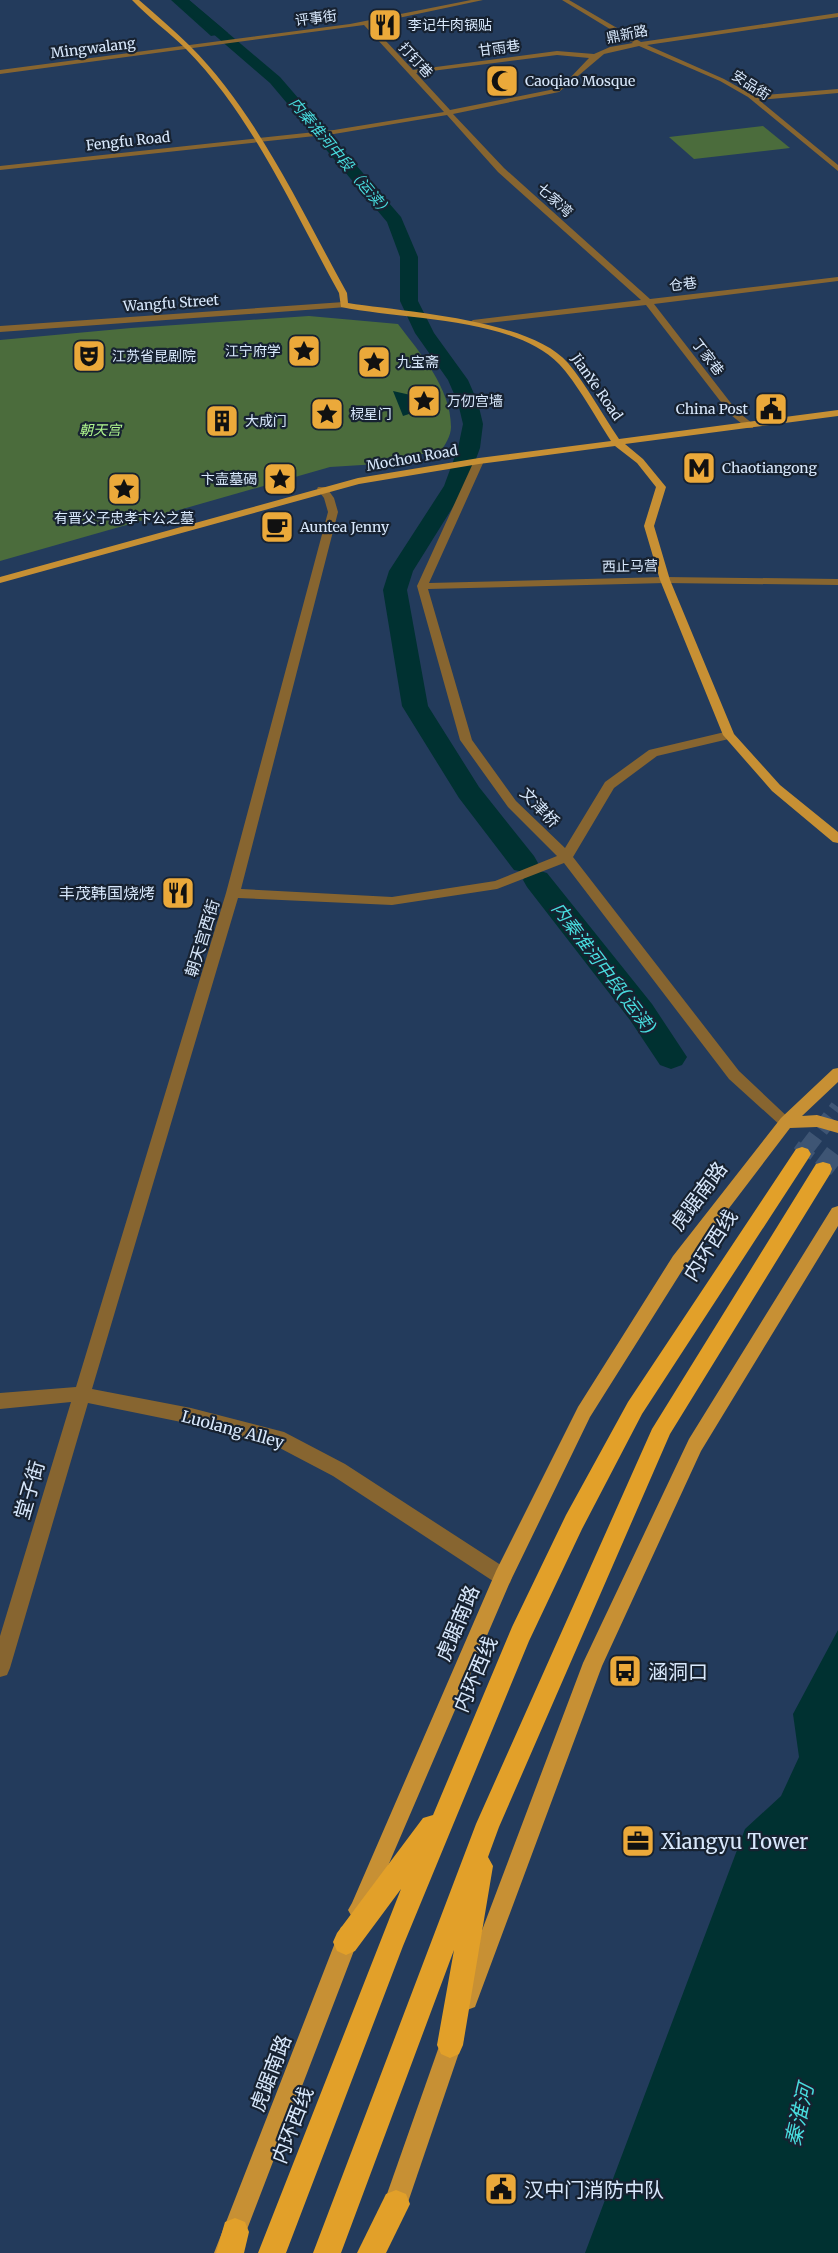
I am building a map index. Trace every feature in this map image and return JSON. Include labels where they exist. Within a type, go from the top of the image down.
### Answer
[{"type":"highway","name":"内环西线","points":[[272,2253],[390,1946],[520,1635],[574,1522],[635,1408],[802,1154]]},
{"type":"highway","points":[[327,2253],[488,1824],[662,1429],[823,1169]]},
{"type":"highway","points":[[346,1942],[450,1804]]},
{"type":"highway","points":[[450,2045],[488,1824]]},
{"type":"highway","points":[[370,2253],[396,2204]]},
{"type":"main road","points":[[135,0],[189,48],[225,92],[259,141],[343,293],[344,305]]},
{"type":"main road","name":"JianYe Road","points":[[344,305],[434,316],[515,334],[546,348],[564,364],[617,443],[640,461],[661,487],[649,526],[665,580],[729,735],[776,788],[838,839]]},
{"type":"main road","name":"Mochou Road","points":[[0,580],[322,489],[479,461],[838,413]]},
{"type":"main road","name":"虎踞南路","points":[[231,2246],[346,1942],[503,1577],[584,1412],[680,1261],[786,1122],[838,1073]]},
{"type":"main road","points":[[786,1122],[817,1121],[838,1127]]},
{"type":"main road","points":[[379,2253],[450,2045],[593,1662],[694,1445],[838,1212]]},
{"type":"street","name":"评事街","points":[[189,48],[366,23],[480,0]]},
{"type":"street","name":"安品街","points":[[565,0],[638,43],[722,80],[753,98],[838,168]]},
{"type":"street","name":"鼎新路","points":[[259,141],[334,132],[448,113],[556,91],[566,86],[592,56],[612,48],[838,15]]},
{"type":"street","name":"打钉巷","points":[[366,23],[448,113]]},
{"type":"street","name":"Mingwalang","points":[[0,72],[189,48]]},
{"type":"street","name":"甘雨巷","points":[[410,72],[557,53],[592,56]]},
{"type":"street","points":[[753,98],[838,91]]},
{"type":"street","name":"七家湾","points":[[448,113],[513,181],[648,302]]},
{"type":"street","name":"Fengfu Road","points":[[0,168],[259,141]]},
{"type":"street","name":"仓巷","points":[[473,323],[838,279]]},
{"type":"street","name":"丁家巷","points":[[648,302],[734,413],[750,426]]},
{"type":"street","name":"Wangfu Street","points":[[0,329],[344,305]]},
{"type":"street","points":[[422,586],[479,461]]},
{"type":"street","name":"朝天宫西街","points":[[80,1394],[233,893],[333,512],[329,498],[322,489]]},
{"type":"street","name":"西止马营","points":[[422,586],[665,580],[838,582]]},
{"type":"street","name":"文津桥","points":[[422,586],[466,740],[512,804],[566,857],[734,1075],[786,1122]]},
{"type":"street","points":[[233,893],[392,901],[497,885],[566,857],[609,785],[653,753],[729,735]]},
{"type":"street","name":"Luolang Alley","points":[[0,1401],[80,1394],[190,1416],[278,1438],[339,1470],[503,1577]]},
{"type":"street","name":"堂子街","points":[[0,1668],[80,1394]]},
{"type":"green space","points":[[763,126],[790,148],[694,159],[669,137]]},
{"type":"green space","name":"朝天宫","points":[[309,316],[398,324],[433,372],[446,399],[451,430],[440,452],[378,459],[378,464],[330,467],[0,561],[0,340],[131,328]]},
{"type":"water","points":[[171,0],[189,0],[228,33],[211,36]]},
{"type":"water","points":[[393,391],[415,396],[420,407],[418,411],[403,416]]},
{"type":"water","name":"秦淮河","points":[[838,1630],[838,2253],[585,2253],[745,1829],[781,1796],[799,1757],[793,1714]]},
{"type":"waterway","name":"内秦淮河中段（运渎）","points":[[181,0],[275,80],[395,221],[409,257],[409,301],[425,333],[458,380],[468,403],[473,424],[469,448],[455,486],[401,571],[395,590],[415,706],[469,792],[524,863]]},
{"type":"waterway","name":"内秦淮河中段(运渎)","points":[[537,880],[641,1012],[671,1057]]},
{"type":"tunnel","points":[[806,1149],[838,1107]]},
{"type":"tunnel","points":[[802,1154],[807,1147]]},
{"type":"tunnel","points":[[823,1169],[838,1149]]},
{"type":"place","name":"李记牛肉锅贴","points":[[385,25]]},
{"type":"place","name":"Caoqiao Mosque","points":[[502,81]]},
{"type":"place","name":"江宁府学","points":[[304,351]]},
{"type":"place","name":"江苏省昆剧院","points":[[89,356]]},
{"type":"place","name":"九宝斋","points":[[374,362]]},
{"type":"place","name":"万仞宫墙","points":[[424,401]]},
{"type":"place","name":"China Post","points":[[771,409]]},
{"type":"place","name":"棂星门","points":[[327,414]]},
{"type":"place","name":"大成门","points":[[222,421]]},
{"type":"place","name":"Chaotiangong","points":[[699,468]]},
{"type":"place","name":"卞壸墓碣","points":[[280,479]]},
{"type":"place","name":"有晋父子忠孝卞公之墓","points":[[124,489]]},
{"type":"place","name":"Auntea Jenny","points":[[277,527]]},
{"type":"place","name":"丰茂韩国烧烤","points":[[178,893]]},
{"type":"place","name":"涵洞口","points":[[625,1671]]},
{"type":"place","name":"Xiangyu Tower","points":[[638,1841]]},
{"type":"place","name":"汉中门消防中队","points":[[501,2189]]}]
